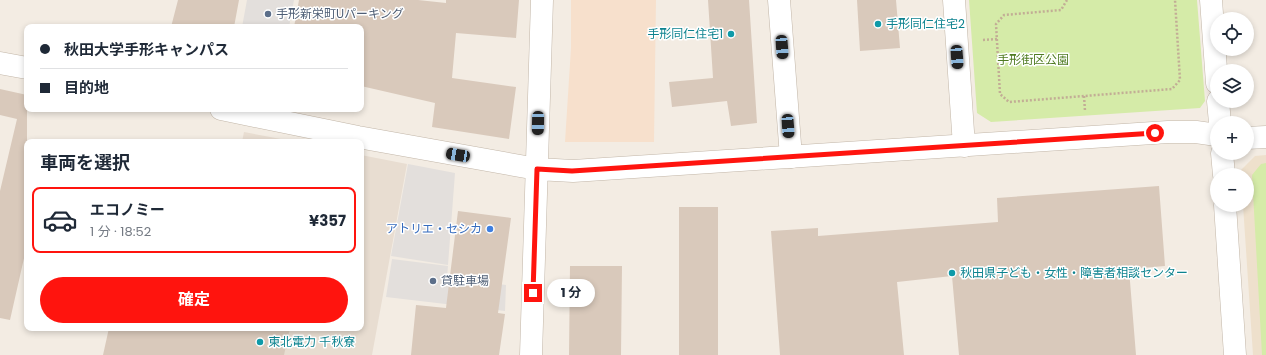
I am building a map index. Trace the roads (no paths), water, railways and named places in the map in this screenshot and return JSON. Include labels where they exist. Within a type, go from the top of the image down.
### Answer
[{"type":"street","points":[[531,355],[542,0]]},
{"type":"street","points":[[779,0],[791,157]]},
{"type":"street","points":[[954,0],[964,146]]},
{"type":"street","points":[[1211,0],[1216,64]]},
{"type":"street","points":[[0,62],[24,67]]},
{"type":"street","points":[[236,112],[358,137],[537,169],[572,171],[1168,132],[1196,132],[1210,134]]},
{"type":"street","points":[[1254,138],[1266,137]]},
{"type":"street","points":[[1225,212],[1235,355]]},
{"type":"place","name":"手形新栄町Uパーキング","points":[[268,14]]},
{"type":"place","name":"手形同仁住宅2","points":[[878,24]]},
{"type":"place","name":"手形同仁住宅1","points":[[731,34]]},
{"type":"place","name":"アトリエ・セシカ","points":[[490,229]]},
{"type":"place","name":"秋田県子ども・女性・障害者相談センター","points":[[952,273]]},
{"type":"place","name":"貸駐車場","points":[[433,281]]},
{"type":"place","name":"東北電力 千秋寮","points":[[260,342]]},
{"type":"park label","name":"手形街区公園","points":[[1033,60]]}]
